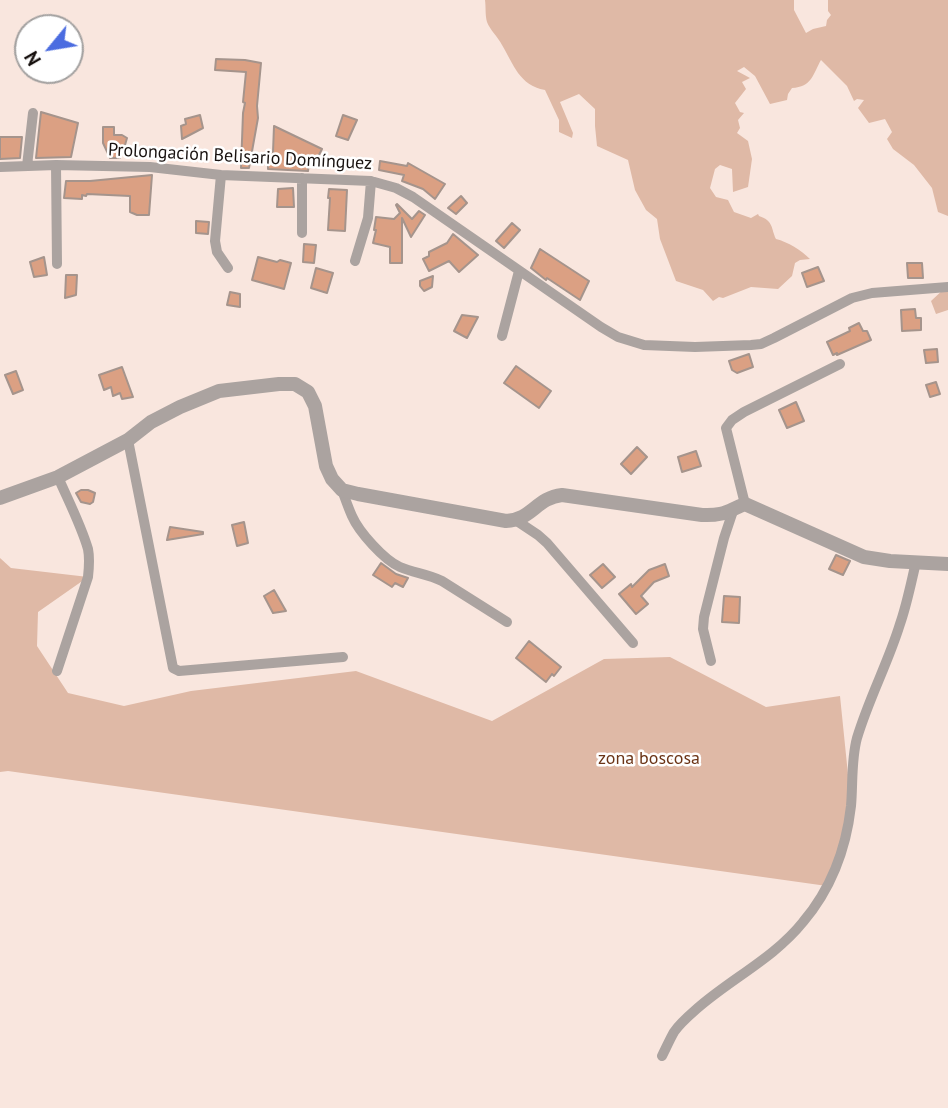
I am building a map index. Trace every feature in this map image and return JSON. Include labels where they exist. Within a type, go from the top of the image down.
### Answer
[{"type":"street","points":[[27,166],[33,113]]},
{"type":"street","points":[[56,165],[57,264]]},
{"type":"street","name":"Prolongación Belisario Domínguez","points":[[0,167],[150,167],[221,176],[371,181],[396,188],[413,197],[601,327],[618,337],[644,345],[695,347],[761,344],[852,298],[872,293],[948,287]]},
{"type":"street","points":[[221,176],[215,241],[217,253],[228,268]]},
{"type":"street","points":[[302,178],[302,233]]},
{"type":"street","points":[[355,261],[368,218],[371,181]]},
{"type":"street","points":[[502,336],[519,271]]},
{"type":"street","points":[[711,661],[703,629],[704,617],[724,538],[739,508],[726,428],[732,420],[840,364]]},
{"type":"street","points":[[0,498],[58,477],[128,440],[151,422],[219,391],[295,384],[308,392],[315,406],[326,466],[332,479],[342,490],[360,529],[388,560],[407,570],[431,575],[507,622]]},
{"type":"street","points":[[128,440],[173,668],[180,671],[343,657]]},
{"type":"street","points":[[57,671],[88,577],[89,563],[88,550],[58,477]]},
{"type":"street","points":[[342,490],[517,521],[547,543],[633,643]]},
{"type":"street","points":[[517,521],[551,496],[562,495],[711,516],[739,508],[864,556],[890,561],[948,564]]},
{"type":"street","points":[[662,1056],[685,1019],[728,983],[772,953],[797,930],[834,875],[848,828],[856,742],[867,706],[900,624],[916,562]]},
{"type":"green space","points":[[485,0],[794,0],[794,10],[806,33],[826,26],[831,15],[828,11],[828,0],[948,0],[948,216],[938,212],[932,188],[914,165],[893,149],[887,139],[892,132],[885,119],[869,123],[858,108],[864,100],[854,101],[847,86],[821,60],[808,82],[792,88],[787,100],[770,104],[755,76],[744,67],[737,71],[750,78],[742,82],[746,89],[735,103],[740,112],[744,113],[738,120],[740,128],[737,133],[748,141],[752,159],[748,187],[733,192],[732,169],[720,165],[715,169],[710,188],[716,197],[728,200],[734,212],[751,218],[758,214],[767,220],[776,239],[803,252],[810,259],[795,263],[792,276],[778,289],[751,287],[713,301],[703,290],[676,281],[660,239],[657,219],[646,210],[635,190],[628,160],[597,146],[595,109],[579,94],[560,102],[573,133],[572,138],[559,132],[559,120],[545,90],[523,79],[488,25]]},
{"type":"green space","points":[[948,282],[948,310],[936,314],[931,301]]},
{"type":"green space","name":"zona boscosa","points":[[0,558],[11,568],[88,577],[38,612],[37,646],[68,693],[124,706],[191,691],[356,671],[492,721],[604,659],[670,657],[766,707],[840,696],[851,804],[827,886],[0,772]]},
{"type":"building","points":[[216,59],[261,63],[258,118],[249,168],[241,168],[246,72],[215,70]]},
{"type":"building","points":[[41,112],[78,123],[71,157],[36,158]]},
{"type":"building","points":[[200,115],[203,128],[182,139],[181,126],[186,124],[185,119]]},
{"type":"building","points":[[343,115],[357,120],[348,140],[336,136]]},
{"type":"building","points":[[274,126],[322,149],[317,159],[313,157],[308,171],[268,169],[268,152],[273,152]]},
{"type":"building","points":[[103,127],[114,127],[114,135],[127,138],[125,145],[121,147],[120,158],[110,158],[103,143]]},
{"type":"building","points":[[0,137],[22,137],[20,158],[0,159]]},
{"type":"building","points":[[380,161],[407,166],[408,163],[445,184],[435,199],[423,189],[402,181],[404,175],[379,170]]},
{"type":"building","points":[[152,175],[149,215],[130,212],[130,196],[87,194],[82,195],[82,199],[64,198],[66,181]]},
{"type":"building","points":[[293,188],[294,207],[277,207],[278,189]]},
{"type":"building","points":[[329,189],[347,190],[345,231],[328,230]]},
{"type":"building","points":[[461,196],[467,203],[456,214],[448,208]]},
{"type":"building","points":[[397,204],[412,219],[419,211],[425,215],[411,237],[402,218],[402,263],[390,263],[390,247],[373,243],[374,230],[376,217],[394,219],[400,213]]},
{"type":"building","points":[[196,221],[209,222],[208,234],[196,233]]},
{"type":"building","points":[[512,223],[520,230],[504,248],[496,241]]},
{"type":"building","points":[[453,234],[478,255],[459,272],[449,261],[429,271],[423,259],[429,256],[429,252],[447,243]]},
{"type":"building","points":[[304,244],[316,245],[314,263],[303,262]]},
{"type":"building","points":[[540,249],[589,281],[580,300],[531,268]]},
{"type":"building","points":[[44,257],[47,275],[34,277],[30,262]]},
{"type":"building","points":[[258,257],[291,263],[284,289],[252,280]]},
{"type":"building","points":[[907,263],[922,263],[923,278],[908,278]]},
{"type":"building","points":[[818,267],[824,281],[807,287],[802,273]]},
{"type":"building","points":[[316,268],[333,273],[327,293],[311,288]]},
{"type":"building","points":[[66,275],[77,275],[76,295],[65,298]]},
{"type":"building","points":[[433,276],[432,287],[424,291],[420,281]]},
{"type":"building","points":[[230,292],[240,294],[240,307],[227,305]]},
{"type":"building","points":[[915,309],[916,318],[921,318],[921,330],[902,331],[901,310]]},
{"type":"building","points":[[462,315],[478,317],[467,338],[454,331]]},
{"type":"building","points":[[859,323],[871,340],[833,355],[827,342],[850,331],[849,328]]},
{"type":"building","points":[[937,349],[938,362],[926,363],[924,350]]},
{"type":"building","points":[[749,354],[753,367],[737,373],[732,370],[729,361]]},
{"type":"building","points":[[516,366],[551,391],[539,408],[504,383]]},
{"type":"building","points":[[122,367],[133,397],[122,399],[120,393],[113,396],[111,387],[104,390],[99,375]]},
{"type":"building","points":[[16,371],[23,390],[13,394],[5,375]]},
{"type":"building","points":[[936,382],[940,394],[930,397],[926,385]]},
{"type":"building","points":[[796,402],[804,421],[787,428],[779,410]]},
{"type":"building","points":[[637,447],[647,457],[631,474],[621,464]]},
{"type":"building","points":[[696,451],[701,466],[682,472],[678,457]]},
{"type":"building","points":[[81,490],[95,493],[93,502],[81,502],[76,493]]},
{"type":"building","points":[[244,522],[248,543],[237,546],[232,525]]},
{"type":"building","points":[[170,527],[203,532],[203,534],[167,540]]},
{"type":"building","points":[[836,555],[850,561],[843,575],[829,569]]},
{"type":"building","points":[[381,563],[396,574],[408,578],[403,587],[395,583],[392,587],[373,575]]},
{"type":"building","points":[[603,564],[615,577],[602,588],[590,575]]},
{"type":"building","points":[[665,564],[669,576],[654,582],[641,596],[648,604],[636,614],[619,594],[631,584],[632,587],[649,570]]},
{"type":"building","points":[[274,590],[286,611],[273,613],[264,596]]},
{"type":"building","points":[[724,596],[740,597],[739,623],[722,622]]},
{"type":"building","points":[[529,641],[561,667],[546,682],[516,658]]}]
